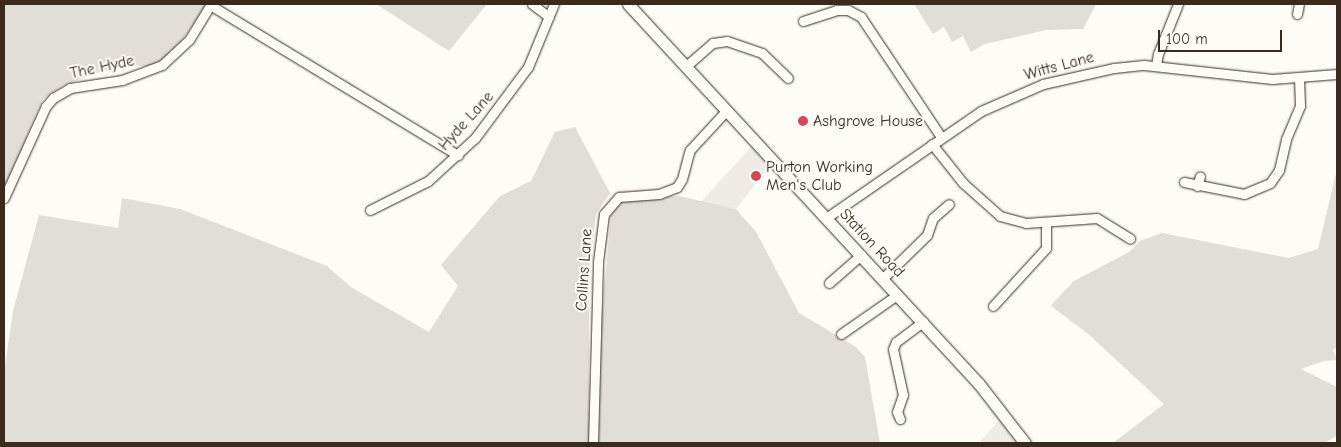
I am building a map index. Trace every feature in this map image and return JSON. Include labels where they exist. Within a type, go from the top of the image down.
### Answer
[{"type":"street","name":"The Hyde","points":[[4,198],[46,106],[53,98],[70,88],[122,80],[162,65],[189,40],[211,4],[458,155]]},
{"type":"street","points":[[532,4],[549,17]]},
{"type":"street","name":"Hyde Lane","points":[[370,210],[422,185],[458,155],[479,134],[522,78],[538,49],[554,4]]},
{"type":"street","name":"Station Road","points":[[628,4],[726,112],[923,322],[998,405],[1025,443]]},
{"type":"street","points":[[1156,66],[1158,54],[1178,4]]},
{"type":"street","points":[[1297,14],[1299,4]]},
{"type":"street","points":[[803,22],[837,10],[859,15],[941,136]]},
{"type":"street","points":[[685,67],[714,43],[727,41],[762,53],[788,78]]},
{"type":"street","name":"Witts Lane","points":[[826,218],[941,136],[989,106],[1032,88],[1114,68],[1156,66],[1253,78],[1299,78],[1337,74]]},
{"type":"street","points":[[1184,182],[1244,194],[1270,183],[1279,170],[1286,139],[1300,106],[1299,78]]},
{"type":"street","name":"Collins Lane","points":[[592,443],[598,271],[604,214],[620,198],[658,194],[677,187],[682,179],[690,150],[726,112]]},
{"type":"street","points":[[932,144],[963,183],[995,214],[1026,223],[1097,218],[1130,239]]},
{"type":"street","points":[[1197,186],[1200,176]]},
{"type":"street","points":[[882,279],[927,235],[933,218],[949,204]]},
{"type":"street","points":[[993,306],[1046,248],[1046,222]]},
{"type":"street","points":[[829,284],[861,255]]},
{"type":"street","points":[[841,334],[897,295]]},
{"type":"street","points":[[900,419],[897,412],[903,395],[892,349],[896,342],[923,322]]},
{"type":"shaded area","points":[[4,4],[208,4],[171,56],[149,66],[119,65],[62,86],[43,99],[4,190]]},
{"type":"shaded area","points":[[376,4],[487,4],[449,51]]},
{"type":"shaded area","points":[[914,4],[1096,4],[1083,29],[1046,30],[985,44],[971,52],[963,36],[952,42],[944,27],[933,34]]},
{"type":"shaded area","points":[[575,127],[610,193],[596,214],[589,274],[589,443],[4,443],[4,373],[13,311],[39,215],[118,228],[122,198],[180,209],[327,266],[351,287],[429,332],[458,286],[441,265],[500,196],[531,181],[555,132]]},
{"type":"shaded area","points":[[751,147],[770,166],[736,209],[700,203]]},
{"type":"shaded area","points":[[1337,169],[1337,347],[1333,350],[1337,360],[1324,361],[1301,369],[1337,387],[1337,436],[1324,443],[1113,443],[1164,404],[1087,333],[1051,306],[1055,301],[1074,281],[1129,252],[1140,241],[1162,233],[1289,258],[1318,249]]},
{"type":"shaded area","points":[[679,196],[736,209],[756,232],[799,313],[856,347],[865,357],[880,443],[598,443],[601,322],[611,215],[619,202],[632,198]]},
{"type":"shaded area","points":[[1003,416],[1022,443],[979,443]]},
{"type":"place","name":"Ashgrove House","points":[[803,121]]},
{"type":"place","name":"Purton Working Men's Club","points":[[756,176]]}]
